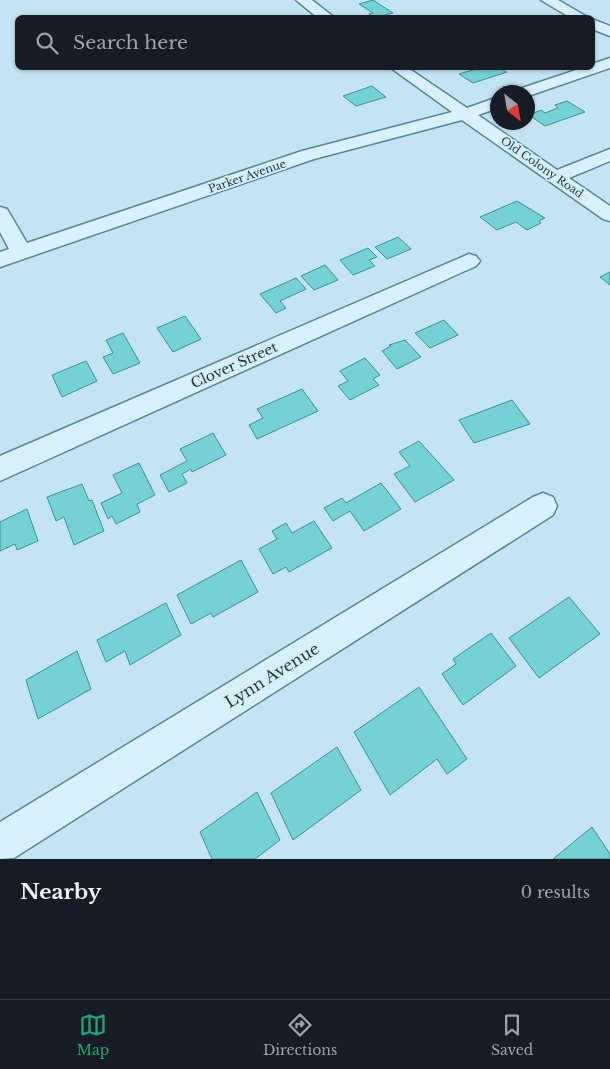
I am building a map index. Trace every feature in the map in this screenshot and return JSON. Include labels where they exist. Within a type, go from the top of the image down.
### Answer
[{"type":"street","points":[[304,0],[324,15]]},
{"type":"street","points":[[548,0],[576,15]]},
{"type":"street","points":[[595,24],[610,32]]},
{"type":"street","points":[[595,68],[610,63]]},
{"type":"street","name":"Old Colony Road","points":[[403,70],[610,215]]},
{"type":"street","points":[[535,89],[589,70]]},
{"type":"street","name":"Parker Avenue","points":[[0,260],[308,155],[465,114],[490,105]]},
{"type":"street","points":[[556,177],[610,154]]},
{"type":"street","points":[[0,213],[21,252]]},
{"type":"street","name":"Clover Street","points":[[0,469],[469,260]]},
{"type":"street","name":"Lynn Avenue","points":[[0,844],[543,506]]},
{"type":"building","points":[[373,0],[393,13],[370,15],[369,14],[373,13],[359,4]]},
{"type":"building","points":[[472,70],[503,70],[507,72],[473,83],[459,74]]},
{"type":"building","points":[[372,86],[386,97],[356,106],[343,96]]},
{"type":"building","points":[[567,101],[585,112],[545,126],[535,119],[535,112],[541,110],[545,113],[558,108],[555,105]]},
{"type":"building","points":[[517,201],[545,218],[539,221],[541,223],[527,230],[516,222],[497,230],[480,217]]},
{"type":"building","points":[[398,237],[411,249],[387,259],[375,247]]},
{"type":"building","points":[[368,248],[377,257],[369,260],[375,266],[353,275],[340,260]]},
{"type":"building","points":[[325,265],[338,280],[314,290],[301,276]]},
{"type":"building","points":[[610,272],[610,285],[600,277]]},
{"type":"building","points":[[296,278],[306,289],[280,301],[286,308],[276,313],[260,294]]},
{"type":"building","points":[[185,316],[201,339],[173,352],[157,328]]},
{"type":"building","points":[[444,320],[458,335],[430,348],[415,333]]},
{"type":"building","points":[[123,333],[140,363],[113,374],[103,357],[113,353],[106,340]]},
{"type":"building","points":[[405,340],[421,357],[397,369],[382,351],[391,346],[389,345]]},
{"type":"building","points":[[365,358],[380,375],[373,379],[379,385],[350,400],[338,386],[348,381],[340,371]]},
{"type":"building","points":[[86,361],[97,381],[62,397],[52,375]]},
{"type":"building","points":[[302,389],[318,411],[257,439],[249,425],[263,418],[257,409]]},
{"type":"building","points":[[512,400],[530,424],[474,443],[459,420]]},
{"type":"building","points":[[213,433],[226,455],[192,472],[191,469],[182,474],[187,483],[169,492],[160,475],[187,461],[180,449]]},
{"type":"building","points":[[419,441],[454,480],[415,502],[394,474],[410,466],[399,452]]},
{"type":"building","points":[[139,463],[155,495],[137,504],[140,512],[116,524],[112,516],[108,519],[101,503],[122,493],[113,475]]},
{"type":"building","points":[[381,483],[401,509],[364,531],[350,511],[333,521],[324,508],[342,498],[346,503]]},
{"type":"building","points":[[82,484],[89,501],[92,500],[104,531],[74,545],[64,517],[56,521],[47,497]]},
{"type":"building","points":[[27,509],[38,541],[17,550],[15,544],[0,551],[0,522]]},
{"type":"building","points":[[314,521],[332,548],[289,572],[286,567],[273,574],[259,549],[277,539],[272,531],[286,523],[292,533]]},
{"type":"building","points":[[241,560],[258,592],[213,617],[211,613],[191,624],[177,595]]},
{"type":"building","points":[[569,597],[600,634],[539,678],[509,638]]},
{"type":"building","points":[[166,603],[181,635],[130,665],[125,651],[106,662],[97,640]]},
{"type":"building","points":[[491,633],[516,666],[463,705],[442,674],[456,664],[453,659]]},
{"type":"building","points":[[77,651],[91,689],[38,719],[26,680]]},
{"type":"building","points":[[419,687],[467,759],[447,774],[437,759],[390,795],[354,732]]},
{"type":"building","points":[[337,747],[361,790],[293,840],[271,793]]},
{"type":"building","points":[[257,792],[280,840],[255,859],[212,859],[200,832]]},
{"type":"building","points":[[592,827],[610,854],[610,859],[553,859]]}]
